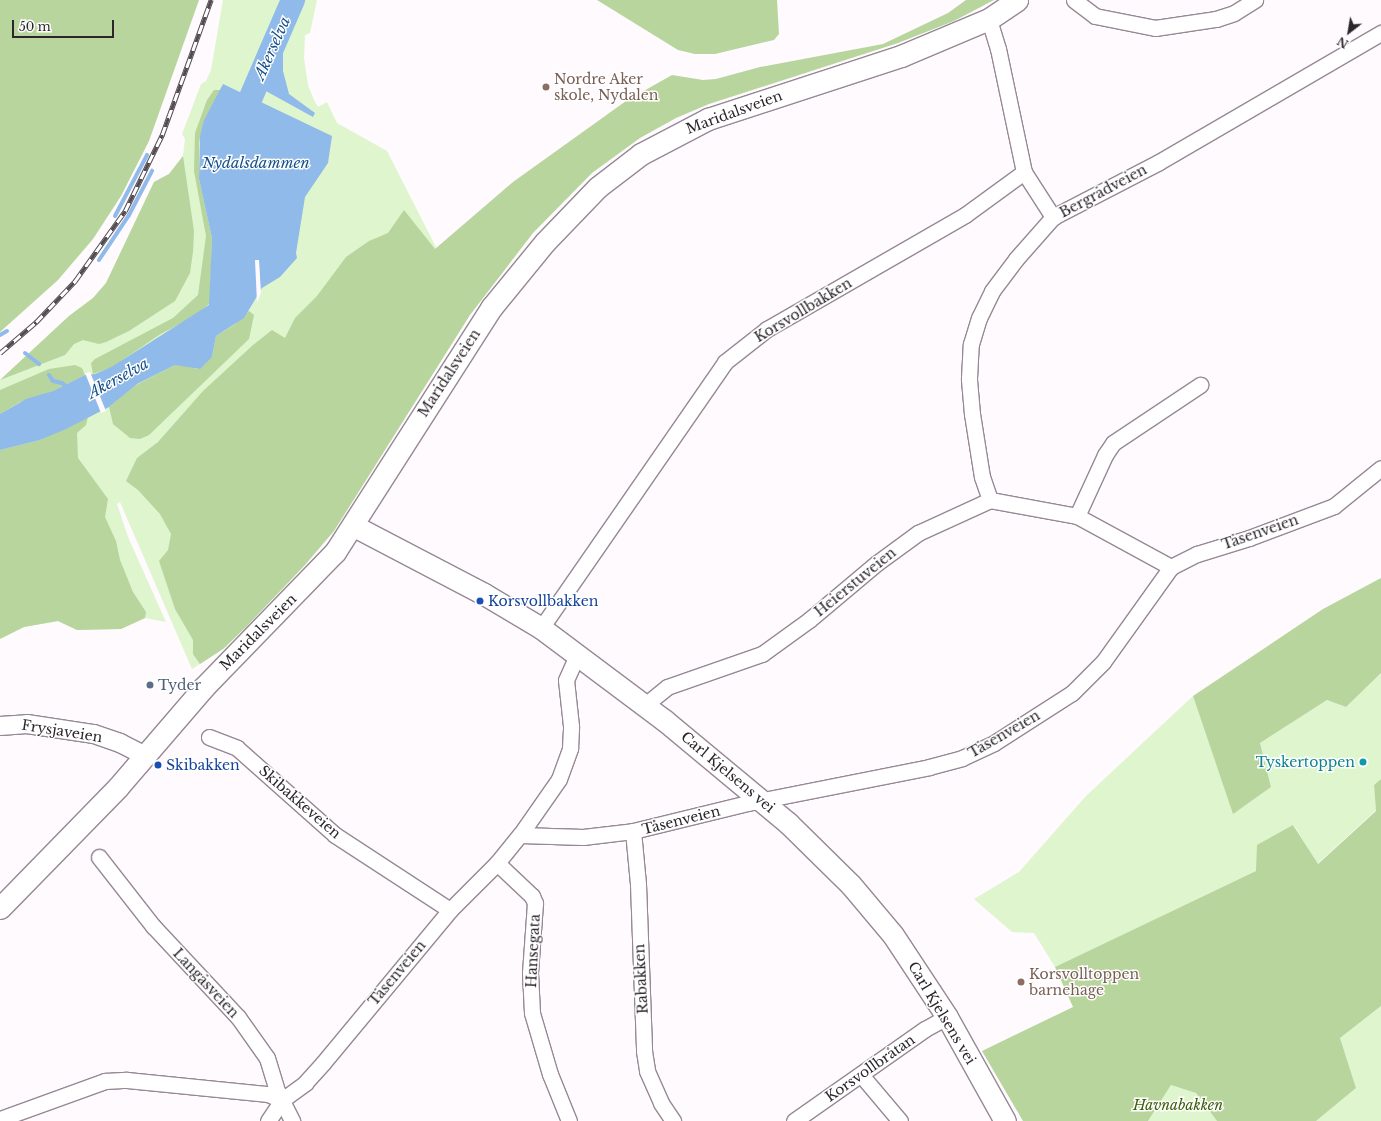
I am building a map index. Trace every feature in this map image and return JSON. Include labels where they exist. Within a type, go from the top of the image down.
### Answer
[{"type":"main road","name":"Maridalsveien","points":[[0,908],[49,860],[204,688],[322,567],[354,526],[438,388],[506,287],[580,204],[619,169],[662,141],[708,119],[901,56],[989,19],[1017,0]]},
{"type":"main road","name":"Carl Kjelsens vei","points":[[354,526],[484,594],[541,628],[645,705],[763,801],[832,866],[867,903],[903,949],[947,1017],[1005,1121]]},
{"type":"street","points":[[1074,0],[1095,16],[1155,28],[1216,19],[1234,13],[1255,0]]},
{"type":"street","points":[[989,19],[998,50],[1024,172],[1053,217]]},
{"type":"street","name":"Bergrådveien","points":[[990,500],[982,477],[972,414],[969,378],[971,344],[979,318],[992,291],[1053,217],[1159,162],[1381,33]]},
{"type":"street","name":"Korsvollbakken","points":[[541,628],[725,362],[767,329],[965,215],[1024,172]]},
{"type":"street","points":[[1077,516],[1105,455],[1114,444],[1200,385]]},
{"type":"street","name":"Tåsenveien","points":[[268,1121],[282,1100],[305,1083],[323,1063],[450,910],[497,863],[520,835],[583,837],[633,831],[763,801],[930,768],[962,758],[994,743],[1072,693],[1103,662],[1171,567],[1197,554],[1249,538],[1334,506],[1381,468]]},
{"type":"street","points":[[990,500],[1077,516],[1171,567]]},
{"type":"street","name":"Heierstuveien","points":[[645,705],[667,686],[762,654],[809,620],[877,563],[918,533],[990,500]]},
{"type":"street","points":[[520,835],[559,779],[570,748],[571,726],[566,680],[577,655]]},
{"type":"street","name":"Frysjaveien","points":[[0,726],[27,724],[94,734],[120,743],[144,756]]},
{"type":"street","name":"Skibakkeveien","points":[[209,737],[237,748],[335,835],[450,910]]},
{"type":"street","name":"Rabakken","points":[[633,831],[638,884],[644,1051],[648,1071],[661,1103],[673,1121]]},
{"type":"street","name":"Langåsveien","points":[[99,858],[153,926],[238,1017],[267,1058],[277,1091],[292,1121]]},
{"type":"street","name":"Hansegata","points":[[497,863],[532,896],[535,903],[530,973],[532,1013],[550,1074],[569,1121]]},
{"type":"street","name":"Korsvollbråtan","points":[[794,1121],[862,1076],[925,1029],[947,1017]]},
{"type":"street","points":[[862,1076],[900,1121]]},
{"type":"street","points":[[0,1119],[105,1081],[127,1080],[268,1094],[282,1100]]},
{"type":"green space","points":[[0,0],[199,0],[149,141],[121,196],[93,239],[58,280],[0,332]]},
{"type":"green space","points":[[223,0],[317,0],[310,33],[305,35],[304,58],[308,85],[314,100],[318,107],[327,102],[337,123],[387,151],[465,304],[289,580],[226,647],[192,669],[120,502],[117,504],[128,537],[166,622],[145,618],[121,629],[77,630],[58,621],[24,627],[0,639],[0,380],[69,316],[93,298],[106,283],[154,182],[169,174],[183,156],[185,139],[182,134],[201,84],[206,81],[211,70]]},
{"type":"green space","points":[[597,0],[777,0],[779,34],[774,40],[715,54],[695,54],[678,50]]},
{"type":"green space","points":[[966,0],[994,0],[954,21],[898,43],[709,104],[676,118],[640,138],[592,173],[533,233],[470,315],[334,531],[305,565],[245,628],[223,649],[200,664],[193,654],[193,640],[175,609],[159,561],[168,550],[171,534],[160,514],[138,490],[126,481],[137,458],[158,442],[203,391],[253,345],[272,330],[285,338],[295,318],[317,296],[346,257],[369,241],[388,233],[404,210],[435,249],[513,182],[626,101],[672,75],[703,80],[716,79],[760,67],[883,44],[948,13]]},
{"type":"green space","points":[[214,90],[221,90],[205,118],[199,142],[199,179],[212,238],[210,303],[198,314],[159,335],[114,366],[93,374],[91,363],[95,359],[173,318],[198,295],[206,236],[194,171],[195,133],[207,100]]},
{"type":"green space","points":[[183,156],[194,231],[193,252],[190,273],[175,301],[129,331],[106,342],[99,344],[83,340],[74,344],[65,355],[0,380],[69,316],[93,298],[106,283],[154,182],[169,174]]},
{"type":"green space","points":[[249,311],[254,315],[249,339],[149,435],[140,439],[130,438],[113,424],[109,407],[134,386],[177,364],[198,369],[212,357],[216,336],[234,325]]},
{"type":"green space","points":[[75,365],[82,368],[85,375],[53,391],[20,402],[0,414],[0,390],[49,369]]},
{"type":"green space","points":[[88,417],[86,425],[77,433],[78,458],[108,499],[105,517],[116,541],[120,560],[133,592],[146,612],[145,618],[121,629],[77,630],[58,621],[24,627],[0,639],[0,450],[40,440]]},
{"type":"green space","points":[[1381,578],[1381,673],[1346,707],[1327,700],[1260,743],[1271,787],[1233,814],[1193,696],[1323,609]]},
{"type":"green space","points":[[1381,673],[1381,779],[1374,785],[1376,810],[1317,864],[1294,825],[1256,871],[1055,967],[1034,933],[1012,932],[974,899],[1019,872],[1086,796],[1193,696],[1233,813],[1271,787],[1260,743],[1327,700],[1346,707]]},
{"type":"green space","points":[[1381,779],[1381,1006],[1340,1038],[1356,1088],[1316,1121],[1217,1121],[1196,1093],[1171,1085],[1148,1121],[1023,1121],[982,1051],[1073,1007],[1055,967],[1256,871],[1257,845],[1293,825],[1318,864],[1376,811],[1374,785]]},
{"type":"green space","points":[[1381,1006],[1381,1121],[1316,1121],[1356,1088],[1340,1038]]},
{"type":"green space","name":"Havnabakken","points":[[1171,1085],[1196,1093],[1217,1121],[1148,1121]]},
{"type":"water","points":[[287,0],[300,0],[283,39],[283,71],[289,94],[315,113],[313,117],[253,84],[251,76],[255,59]]},
{"type":"water","name":"Nydalsdammen","points":[[223,84],[332,136],[328,163],[305,197],[296,253],[297,258],[280,277],[262,288],[244,318],[216,336],[212,357],[200,369],[175,365],[137,384],[109,407],[66,429],[40,440],[0,450],[0,414],[26,399],[53,391],[85,375],[95,374],[113,366],[209,305],[212,238],[199,179],[200,136],[204,120]]},
{"type":"pier","points":[[255,260],[259,260],[261,293],[257,303]]},
{"type":"pier","points":[[90,372],[106,411],[101,413],[85,373]]},
{"type":"waterway","name":"Akerselva","points":[[251,97],[293,0]]},
{"type":"waterway","points":[[115,216],[147,155]]},
{"type":"waterway","points":[[99,260],[129,215],[152,171]]},
{"type":"waterway","points":[[0,335],[7,331]]},
{"type":"waterway","points":[[25,353],[39,364]]},
{"type":"waterway","points":[[49,375],[53,381],[62,383],[70,389]]},
{"type":"railway","points":[[0,353],[36,322],[75,281],[125,211],[162,135],[211,0]]},
{"type":"place","name":"Nordre Aker skole, Nydalen","points":[[546,87]]},
{"type":"place","name":"Korsvollbakken","points":[[480,601]]},
{"type":"place","name":"Tyder","points":[[150,685]]},
{"type":"place","name":"Tyskertoppen","points":[[1363,762]]},
{"type":"place","name":"Skibakken","points":[[158,765]]},
{"type":"place","name":"Korsvolltoppen barnehage","points":[[1021,982]]}]
